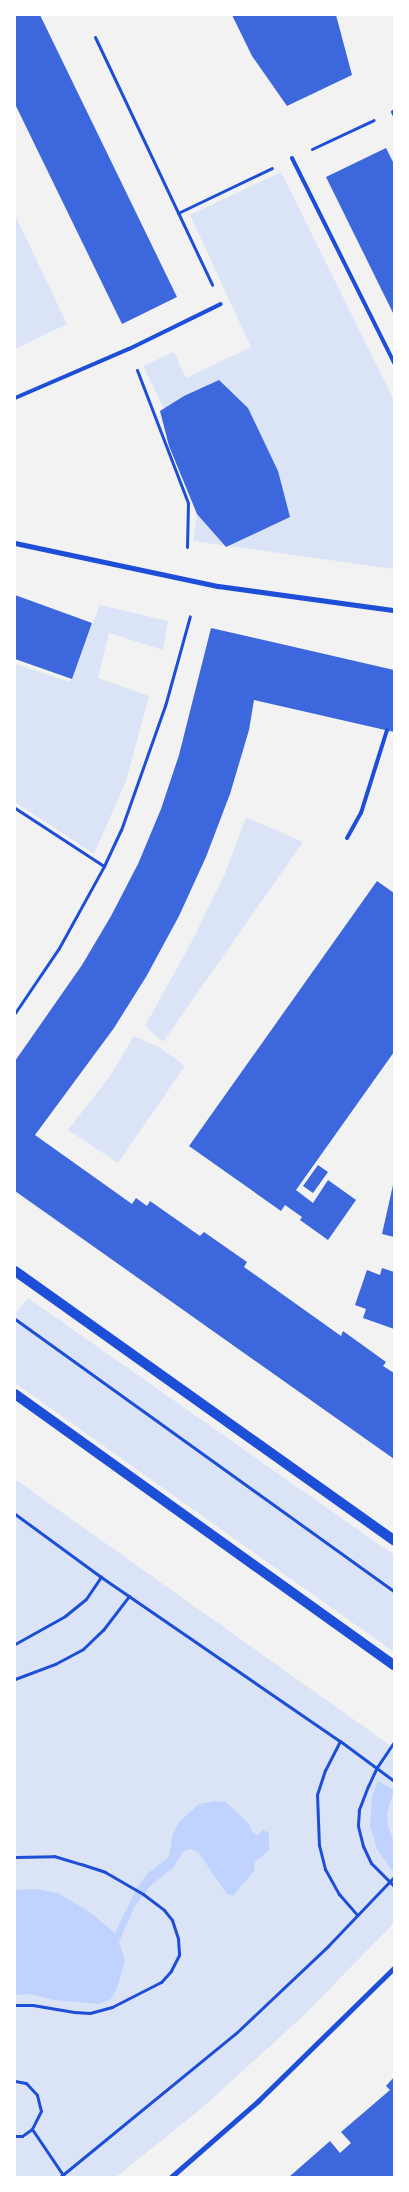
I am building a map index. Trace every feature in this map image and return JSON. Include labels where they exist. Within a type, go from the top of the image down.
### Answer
[{"type":"main road","points":[[15,1271],[394,1540]]},
{"type":"main road","points":[[15,1394],[394,1665]]},
{"type":"street","points":[[15,543],[218,586],[394,610]]},
{"type":"street","points":[[171,2177],[258,2101],[394,1968]]},
{"type":"lane","points":[[292,158],[394,363]]},
{"type":"lane","points":[[15,398],[129,349],[221,304]]},
{"type":"lane","points":[[348,838],[361,813],[387,730]]},
{"type":"path","points":[[95,36],[221,304]]},
{"type":"path","points":[[129,349],[188,503],[187,547]]},
{"type":"path","points":[[15,1013],[59,948],[104,866],[121,830],[165,706],[190,616]]},
{"type":"path","points":[[15,808],[104,866]]},
{"type":"path","points":[[15,1319],[394,1591]]},
{"type":"path","points":[[15,1514],[101,1577],[340,1741],[394,1781]]},
{"type":"path","points":[[15,1644],[65,1616],[86,1599],[101,1577]]},
{"type":"path","points":[[15,1679],[55,1664],[83,1649],[103,1630],[129,1596]]},
{"type":"path","points":[[340,1741],[325,1770],[317,1794],[319,1845],[324,1869],[339,1894],[357,1915]]},
{"type":"path","points":[[394,1742],[377,1767],[359,1810],[358,1826],[362,1846],[371,1862],[394,1886]]},
{"type":"path","points":[[15,1857],[54,1856],[105,1872],[143,1894],[164,1910],[172,1920],[178,1939],[179,1955],[171,1971],[161,1982],[112,2008],[90,2013],[33,2005],[15,2005]]},
{"type":"path","points":[[32,2130],[61,2176],[235,2034],[328,1946],[394,1876]]},
{"type":"path","points":[[15,2081],[26,2083],[37,2095],[41,2111],[32,2130],[22,2136],[15,2136]]},
{"type":"shaded area","points":[[281,172],[394,400],[394,569],[193,541],[201,484],[143,366],[174,352],[186,378],[251,347],[190,215]]},
{"type":"shaded area","points":[[15,215],[67,324],[15,349]]},
{"type":"shaded area","points":[[100,605],[168,621],[163,650],[109,633],[98,678],[149,696],[126,781],[94,854],[15,802],[15,664],[70,682]]},
{"type":"shaded area","points":[[246,817],[303,842],[163,1042],[145,1026],[192,941],[224,876]]},
{"type":"shaded area","points":[[134,1036],[159,1047],[185,1066],[118,1163],[68,1130],[110,1076]]},
{"type":"shaded area","points":[[28,1298],[394,1555],[394,1652],[15,1383],[15,1314]]},
{"type":"shaded area","points":[[15,1479],[394,1748],[394,1923],[303,2016],[202,2108],[116,2177],[15,2177]]},
{"type":"water","points":[[378,1781],[394,1790],[387,1813],[388,1826],[394,1842],[394,1868],[392,1870],[377,1849],[370,1825],[372,1797]]},
{"type":"water","points":[[214,1801],[226,1802],[250,1825],[252,1832],[257,1835],[263,1830],[269,1833],[269,1850],[255,1862],[254,1871],[233,1896],[227,1894],[198,1852],[190,1849],[183,1852],[173,1868],[151,1885],[134,1907],[119,1942],[125,1960],[117,1988],[111,1999],[98,2004],[55,2000],[29,1994],[15,1995],[15,1890],[36,1889],[58,1893],[88,1911],[115,1933],[138,1886],[147,1874],[169,1857],[173,1833],[180,1821],[199,1804]]},
{"type":"building","points":[[15,15],[40,15],[177,297],[122,324],[15,104]]},
{"type":"building","points":[[232,15],[336,15],[352,75],[287,106],[252,56]]},
{"type":"building","points":[[386,148],[394,164],[394,315],[326,177]]},
{"type":"building","points":[[219,380],[248,408],[278,471],[290,517],[226,547],[197,514],[169,446],[160,411],[184,396]]},
{"type":"building","points":[[15,595],[92,623],[72,679],[15,659]]},
{"type":"building","points":[[211,628],[394,670],[394,732],[254,700],[249,730],[230,794],[206,857],[179,916],[146,977],[114,1028],[35,1135],[132,1204],[136,1198],[147,1206],[150,1201],[200,1236],[204,1232],[247,1262],[244,1267],[341,1336],[343,1331],[386,1362],[383,1366],[394,1373],[394,1459],[15,1191],[15,1061],[82,965],[111,916],[138,864],[161,809],[179,755]]},
{"type":"building","points":[[377,881],[394,893],[394,1052],[296,1190],[313,1203],[328,1180],[356,1200],[328,1240],[300,1220],[302,1217],[285,1205],[281,1211],[189,1146]]},
{"type":"building","points":[[318,1165],[328,1172],[313,1193],[303,1186]]},
{"type":"building","points":[[394,1186],[394,1237],[382,1234]]},
{"type":"building","points":[[382,1268],[394,1272],[394,1329],[363,1318],[366,1309],[355,1305],[367,1270],[380,1275]]},
{"type":"building","points":[[394,2077],[394,2177],[289,2177],[330,2141],[340,2153],[351,2143],[341,2132],[390,2090],[386,2086]]}]
